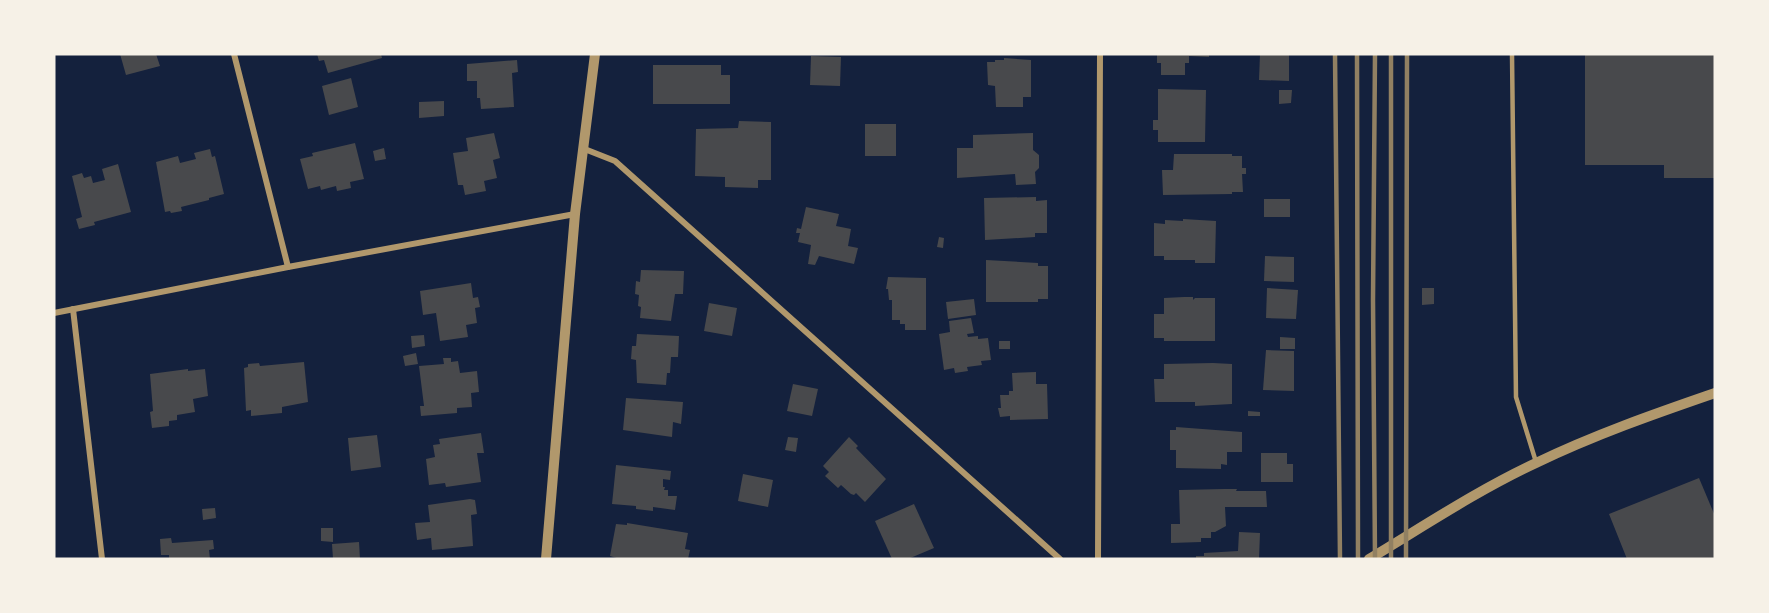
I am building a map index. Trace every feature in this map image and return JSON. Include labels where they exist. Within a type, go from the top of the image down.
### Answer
[{"type":"street","points":[[234,54],[288,267]]},
{"type":"street","points":[[546,559],[575,214],[595,54]]},
{"type":"street","points":[[1098,559],[1100,54]]},
{"type":"street","points":[[582,148],[615,161],[1060,559]]},
{"type":"street","points":[[54,312],[575,214]]},
{"type":"street","points":[[73,309],[102,559]]},
{"type":"street","points":[[1369,559],[1475,494],[1536,463],[1614,429],[1715,393]]},
{"type":"lane","points":[[1512,54],[1516,397],[1536,463]]},
{"type":"building","points":[[120,54],[156,54],[160,66],[126,75]]},
{"type":"building","points":[[317,54],[381,54],[382,58],[328,73],[324,60],[319,61]]},
{"type":"building","points":[[1157,54],[1209,54],[1209,57],[1189,56],[1189,63],[1185,63],[1185,75],[1161,75],[1161,63],[1157,63]]},
{"type":"building","points":[[1260,54],[1289,54],[1289,81],[1259,80]]},
{"type":"building","points":[[1585,54],[1715,54],[1715,178],[1664,178],[1664,165],[1585,165]]},
{"type":"building","points":[[811,56],[841,57],[840,86],[810,85]]},
{"type":"building","points":[[1004,58],[1031,60],[1031,97],[1023,97],[1023,107],[996,107],[995,86],[988,85],[987,62],[1004,60]]},
{"type":"building","points":[[517,60],[518,72],[512,73],[514,107],[481,109],[480,98],[477,98],[477,81],[467,81],[467,64]]},
{"type":"building","points":[[653,65],[721,65],[721,75],[730,75],[730,104],[653,104]]},
{"type":"building","points":[[351,78],[358,107],[329,115],[322,86]]},
{"type":"building","points":[[1158,89],[1206,90],[1205,142],[1158,142],[1158,130],[1153,130],[1153,120],[1158,120]]},
{"type":"building","points":[[1279,90],[1292,90],[1291,103],[1279,104]]},
{"type":"building","points":[[444,101],[444,116],[419,118],[419,102]]},
{"type":"building","points":[[739,121],[771,122],[771,180],[758,180],[758,188],[725,187],[725,177],[695,176],[696,129],[738,128]]},
{"type":"building","points":[[865,124],[896,124],[896,156],[865,156]]},
{"type":"building","points":[[494,133],[500,158],[493,160],[497,178],[484,181],[486,191],[465,195],[463,185],[458,185],[453,153],[468,151],[466,138]]},
{"type":"building","points":[[1033,133],[1033,150],[1039,155],[1039,168],[1035,172],[1036,184],[1016,185],[1015,174],[957,178],[957,148],[973,148],[973,135]]},
{"type":"building","points":[[355,143],[364,179],[350,182],[351,188],[337,191],[336,186],[321,190],[320,186],[308,189],[300,159],[313,156],[312,153]]},
{"type":"building","points":[[384,148],[386,159],[375,161],[373,151]]},
{"type":"building","points":[[210,149],[212,157],[215,156],[224,194],[181,207],[182,211],[165,212],[156,162],[178,156],[180,163],[196,159],[194,153]]},
{"type":"building","points":[[1174,154],[1242,156],[1242,168],[1246,168],[1246,174],[1242,174],[1243,192],[1163,195],[1162,170],[1173,170]]},
{"type":"building","points":[[118,164],[131,212],[94,222],[95,225],[79,229],[76,219],[82,217],[72,176],[82,173],[84,178],[91,176],[93,183],[105,180],[102,169]]},
{"type":"building","points":[[1036,197],[1036,201],[1047,200],[1047,233],[1035,233],[1035,237],[985,240],[984,198]]},
{"type":"building","points":[[1264,199],[1290,199],[1290,217],[1264,217]]},
{"type":"building","points":[[806,207],[839,214],[836,226],[851,229],[848,246],[858,248],[854,264],[819,256],[815,265],[808,264],[811,245],[798,242],[800,233],[796,233],[797,228],[801,229]]},
{"type":"building","points":[[1183,219],[1216,221],[1215,263],[1195,263],[1195,260],[1164,260],[1164,256],[1154,256],[1154,223],[1165,224],[1165,220],[1183,221]]},
{"type":"building","points":[[939,237],[944,238],[943,248],[937,247]]},
{"type":"building","points":[[1265,256],[1294,257],[1294,282],[1264,281]]},
{"type":"building","points":[[986,260],[1038,263],[1038,266],[1048,266],[1048,299],[1038,299],[1038,302],[986,302]]},
{"type":"building","points":[[641,270],[684,271],[683,294],[675,294],[671,321],[640,318],[639,295],[635,294],[636,281],[640,282]]},
{"type":"building","points":[[888,277],[926,278],[926,330],[905,330],[905,324],[900,324],[900,320],[892,320],[892,300],[889,300],[888,289],[886,289]]},
{"type":"building","points":[[471,283],[473,298],[478,297],[480,307],[475,308],[477,323],[466,325],[468,337],[440,341],[436,313],[423,315],[420,291]]},
{"type":"building","points":[[1267,288],[1298,290],[1296,319],[1266,318]]},
{"type":"building","points":[[1422,288],[1434,288],[1434,304],[1422,305]]},
{"type":"building","points":[[1193,297],[1193,300],[1195,298],[1215,298],[1215,341],[1164,341],[1164,338],[1154,338],[1154,314],[1164,314],[1164,298]]},
{"type":"building","points":[[974,299],[976,315],[948,319],[946,302]]},
{"type":"building","points":[[709,303],[737,308],[732,336],[704,331]]},
{"type":"building","points":[[971,318],[974,333],[967,334],[968,337],[988,338],[991,360],[981,361],[982,365],[967,367],[968,371],[955,373],[954,368],[944,370],[939,334],[950,332],[949,321]]},
{"type":"building","points":[[637,334],[679,336],[678,357],[671,357],[670,373],[667,373],[666,385],[637,383],[636,360],[631,359],[632,346],[636,346]]},
{"type":"building","points":[[424,335],[425,346],[412,348],[411,336]]},
{"type":"building","points":[[1280,337],[1295,338],[1295,349],[1280,349]]},
{"type":"building","points":[[999,341],[1010,341],[1010,349],[999,349]]},
{"type":"building","points":[[1266,350],[1294,351],[1294,391],[1263,390]]},
{"type":"building","points":[[416,353],[418,364],[405,366],[403,356]]},
{"type":"building","points":[[443,358],[451,358],[451,362],[458,361],[460,373],[477,371],[479,392],[471,393],[472,407],[457,408],[457,413],[421,416],[420,406],[424,406],[419,366],[444,364]]},
{"type":"building","points":[[304,362],[308,402],[282,407],[282,413],[251,416],[251,410],[246,411],[244,368],[248,367],[248,364],[259,363],[260,366]]},
{"type":"building","points":[[1164,364],[1232,364],[1232,404],[1195,406],[1195,402],[1155,402],[1154,379],[1164,379]]},
{"type":"building","points":[[188,369],[188,371],[205,369],[208,396],[193,399],[195,412],[177,415],[177,420],[169,421],[169,426],[152,428],[150,374]]},
{"type":"building","points":[[1036,372],[1036,384],[1047,384],[1048,419],[1010,420],[1010,416],[1000,417],[998,408],[1001,408],[1000,395],[1009,395],[1009,391],[1013,391],[1012,373]]},
{"type":"building","points":[[793,384],[818,389],[812,416],[787,411]]},
{"type":"building","points":[[626,398],[683,402],[681,424],[673,422],[672,437],[623,430]]},
{"type":"building","points":[[1248,411],[1260,412],[1260,416],[1248,416]]},
{"type":"building","points":[[1176,427],[1242,432],[1242,452],[1227,452],[1227,465],[1221,464],[1221,469],[1176,468],[1176,450],[1170,450],[1170,430],[1176,430]]},
{"type":"building","points":[[481,433],[484,453],[477,453],[481,482],[446,487],[445,483],[429,485],[426,459],[435,457],[433,445],[440,444],[439,439]]},
{"type":"building","points":[[377,435],[381,467],[351,471],[348,438]]},
{"type":"building","points":[[788,437],[798,438],[796,452],[785,450]]},
{"type":"building","points":[[849,437],[858,446],[856,448],[886,479],[865,502],[856,493],[851,494],[841,485],[838,488],[825,476],[829,472],[823,466]]},
{"type":"building","points":[[1261,453],[1287,453],[1287,464],[1293,464],[1293,482],[1261,482]]},
{"type":"building","points":[[616,465],[671,471],[670,480],[663,479],[663,487],[665,487],[664,490],[668,490],[668,496],[677,496],[675,510],[653,507],[653,511],[636,509],[636,506],[612,504]]},
{"type":"building","points":[[743,474],[773,480],[768,507],[738,501]]},
{"type":"building","points":[[1699,478],[1715,516],[1715,559],[1627,559],[1609,514]]},
{"type":"building","points":[[1237,489],[1236,491],[1266,491],[1267,507],[1225,507],[1226,526],[1211,532],[1211,538],[1201,538],[1201,542],[1171,543],[1171,524],[1180,524],[1179,490]]},
{"type":"building","points":[[475,500],[477,514],[471,515],[473,546],[432,550],[431,538],[417,540],[415,523],[430,522],[428,505]]},
{"type":"building","points":[[914,504],[934,548],[908,559],[892,559],[875,521]]},
{"type":"building","points":[[215,508],[216,518],[203,520],[202,509]]},
{"type":"building","points":[[627,523],[688,533],[685,549],[690,550],[688,559],[620,559],[610,556],[616,524],[627,525]]},
{"type":"building","points":[[321,528],[333,528],[333,542],[321,541]]},
{"type":"building","points":[[1239,532],[1260,533],[1259,559],[1196,559],[1196,556],[1204,556],[1204,553],[1238,551]]},
{"type":"building","points":[[171,538],[172,543],[213,540],[214,549],[209,550],[210,559],[169,559],[169,555],[161,555],[160,539]]},
{"type":"building","points":[[359,542],[360,559],[333,559],[332,544]]},
{"type":"railway","points":[[1335,54],[1340,559]]},
{"type":"railway","points":[[1357,54],[1358,559]]},
{"type":"railway","points":[[1375,54],[1373,300],[1375,559]]},
{"type":"railway","points":[[1391,54],[1391,559]]},
{"type":"railway","points":[[1406,559],[1407,54]]}]
